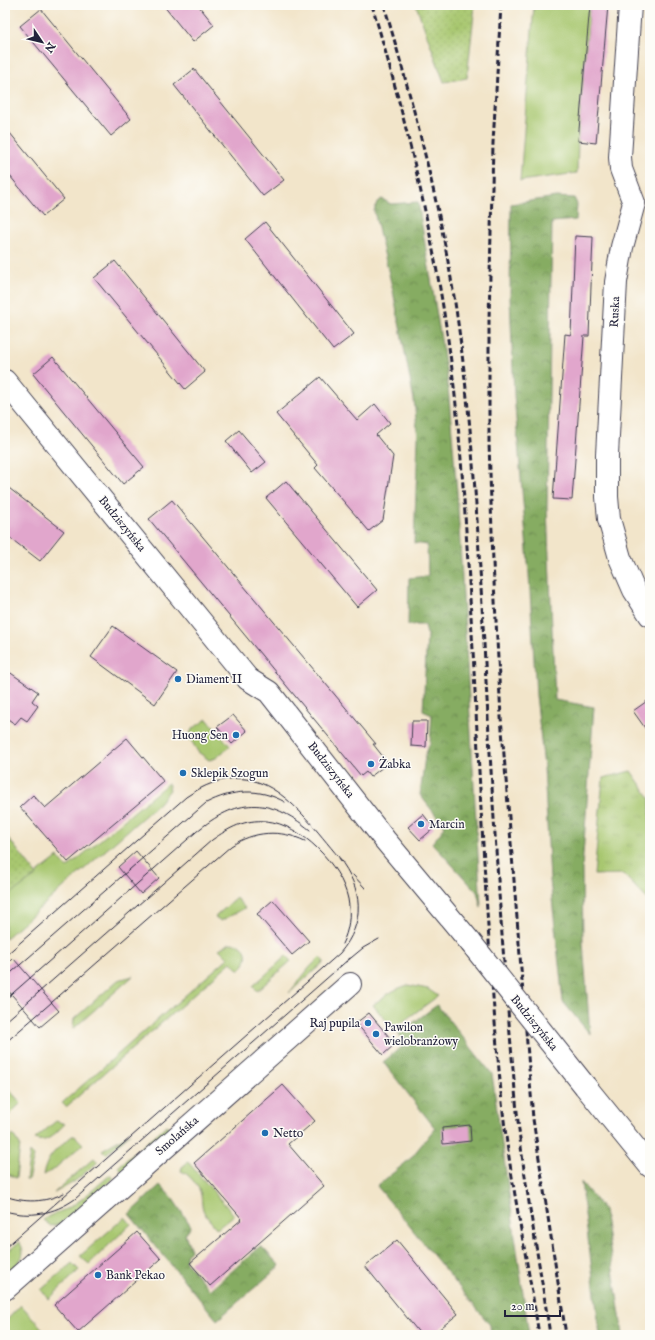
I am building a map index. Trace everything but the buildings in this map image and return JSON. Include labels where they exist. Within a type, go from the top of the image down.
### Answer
[{"type":"street","name":"Ruska","points":[[630,5],[620,157],[621,168],[642,203],[622,247],[616,282],[607,484],[609,519],[620,558],[634,590],[650,615]]},
{"type":"street","name":"Budziszyńska","points":[[5,381],[248,679],[269,692],[650,1166]]},
{"type":"street","name":"Smolańska","points":[[5,1289],[21,1273],[350,984]]},
{"type":"green space","points":[[416,5],[475,5],[467,78],[444,82]]},
{"type":"green space","points":[[534,5],[590,5],[578,141],[577,173],[520,181]]},
{"type":"green space","points":[[556,197],[574,198],[577,204],[576,220],[552,222],[547,508],[555,700],[594,707],[582,869],[583,943],[590,1034],[563,1002],[550,880],[544,767],[536,695],[529,574],[514,395],[510,298],[511,204]]},
{"type":"green space","points":[[382,199],[391,204],[418,202],[447,375],[457,492],[481,907],[477,892],[432,843],[445,827],[420,795],[425,756],[430,743],[432,715],[423,711],[427,635],[425,625],[408,625],[409,578],[428,576],[427,545],[414,543],[418,438],[414,400],[393,291],[374,211],[377,202]]},
{"type":"green space","points":[[207,719],[230,746],[216,758],[209,760],[198,752],[189,737],[192,729]]},
{"type":"green space","points":[[631,771],[650,798],[650,902],[623,874],[594,875],[603,778]]},
{"type":"green space","points":[[168,783],[170,790],[158,804],[5,939],[5,898],[58,857],[67,868]]},
{"type":"green space","points":[[5,834],[37,875],[5,898]]},
{"type":"green space","points":[[236,898],[245,908],[221,921],[215,917]]},
{"type":"green space","points":[[230,943],[241,946],[246,953],[245,962],[239,971],[231,962],[66,1107],[62,1103],[228,958],[219,949]]},
{"type":"green space","points":[[286,956],[291,961],[257,991],[253,986]]},
{"type":"green space","points":[[320,957],[324,962],[289,993],[310,967]]},
{"type":"green space","points":[[133,976],[73,1029],[74,1019],[118,980]]},
{"type":"green space","points":[[408,985],[428,989],[438,996],[393,1029],[373,1005],[389,993]]},
{"type":"green space","points":[[437,1005],[492,1074],[529,1335],[491,1335],[490,1325],[377,1186],[410,1159],[435,1128],[383,1062],[406,1043],[398,1034]]},
{"type":"green space","points":[[5,1085],[21,1103],[5,1119]]},
{"type":"green space","points":[[56,1121],[65,1124],[48,1139],[35,1139]]},
{"type":"green space","points":[[167,1125],[170,1129],[122,1171],[118,1167]]},
{"type":"green space","points":[[131,1133],[106,1154],[102,1150]]},
{"type":"green space","points":[[13,1135],[20,1145],[16,1178],[6,1173],[11,1136]]},
{"type":"green space","points":[[72,1136],[75,1136],[83,1144],[53,1170],[43,1175],[50,1157]]},
{"type":"green space","points":[[30,1152],[34,1156],[28,1180],[26,1180]]},
{"type":"green space","points":[[94,1158],[98,1162],[74,1182],[54,1193]]},
{"type":"green space","points":[[188,1162],[234,1215],[217,1229],[204,1211],[201,1195],[196,1184],[190,1177],[181,1171],[182,1167]]},
{"type":"green space","points":[[110,1175],[113,1179],[61,1224],[51,1226],[43,1220],[67,1209],[91,1192]]},
{"type":"green space","points":[[581,1182],[604,1210],[623,1335],[600,1335]]},
{"type":"green space","points":[[160,1185],[173,1199],[191,1226],[185,1234],[191,1250],[187,1254],[185,1261],[210,1290],[261,1246],[280,1266],[217,1320],[129,1214]]},
{"type":"green space","points":[[125,1217],[131,1224],[89,1264],[80,1256]]},
{"type":"green space","points":[[19,1242],[23,1252],[22,1257],[17,1265],[5,1276],[5,1254]]},
{"type":"green space","points":[[72,1263],[79,1270],[49,1299],[41,1290]]},
{"type":"green space","points":[[21,1305],[48,1335],[5,1335],[5,1322]]},
{"type":"tram line","points":[[5,956],[186,797],[212,783],[236,778],[257,782],[276,791],[294,806],[343,862]]},
{"type":"tram line","points":[[5,978],[206,803],[226,795],[245,792],[265,794],[285,802]]},
{"type":"tram line","points":[[5,1000],[196,832],[225,813],[239,807],[266,807],[280,811],[295,819],[310,830]]},
{"type":"tram line","points":[[5,1022],[212,840],[231,828],[251,821],[266,821],[279,824],[293,830],[318,848],[328,860],[344,886],[348,899],[349,922],[342,944]]},
{"type":"tram line","points":[[5,1043],[231,846],[249,837],[267,833],[277,833],[296,837],[305,841]]},
{"type":"tram line","points":[[5,1248],[340,953],[354,929],[358,906],[357,894],[353,882],[339,858]]},
{"type":"tram line","points":[[353,875],[365,888]]},
{"type":"tram line","points":[[346,962],[363,948],[379,939]]},
{"type":"tram line","points":[[5,1211],[24,1214],[42,1213],[59,1208],[75,1199],[350,958]]},
{"type":"tram line","points":[[5,1196],[20,1200],[34,1201],[49,1199],[64,1193]]},
{"type":"railway","points":[[372,5],[418,178],[436,265],[450,354],[464,502],[484,866],[500,1081],[507,1145],[539,1335]]},
{"type":"railway","points":[[384,5],[409,91],[440,221],[449,265],[462,354],[475,490],[497,861],[512,1053],[519,1131],[550,1335]]},
{"type":"railway","points":[[501,5],[493,143],[489,320],[489,443],[493,562],[501,717],[533,1119],[566,1335]]},
{"type":"place","name":"Diament II","points":[[178,679]]},
{"type":"place","name":"Huong Sen","points":[[236,735]]},
{"type":"place","name":"Żabka","points":[[371,764]]},
{"type":"place","name":"Sklepik Szogun","points":[[183,773]]},
{"type":"place","name":"Marcin","points":[[421,824]]},
{"type":"place","name":"Raj pupila","points":[[368,1023]]},
{"type":"place","name":"Pawilon wielobranżowy","points":[[376,1034]]},
{"type":"place","name":"Netto","points":[[265,1133]]},
{"type":"place","name":"Bank Pekao","points":[[98,1275]]}]
